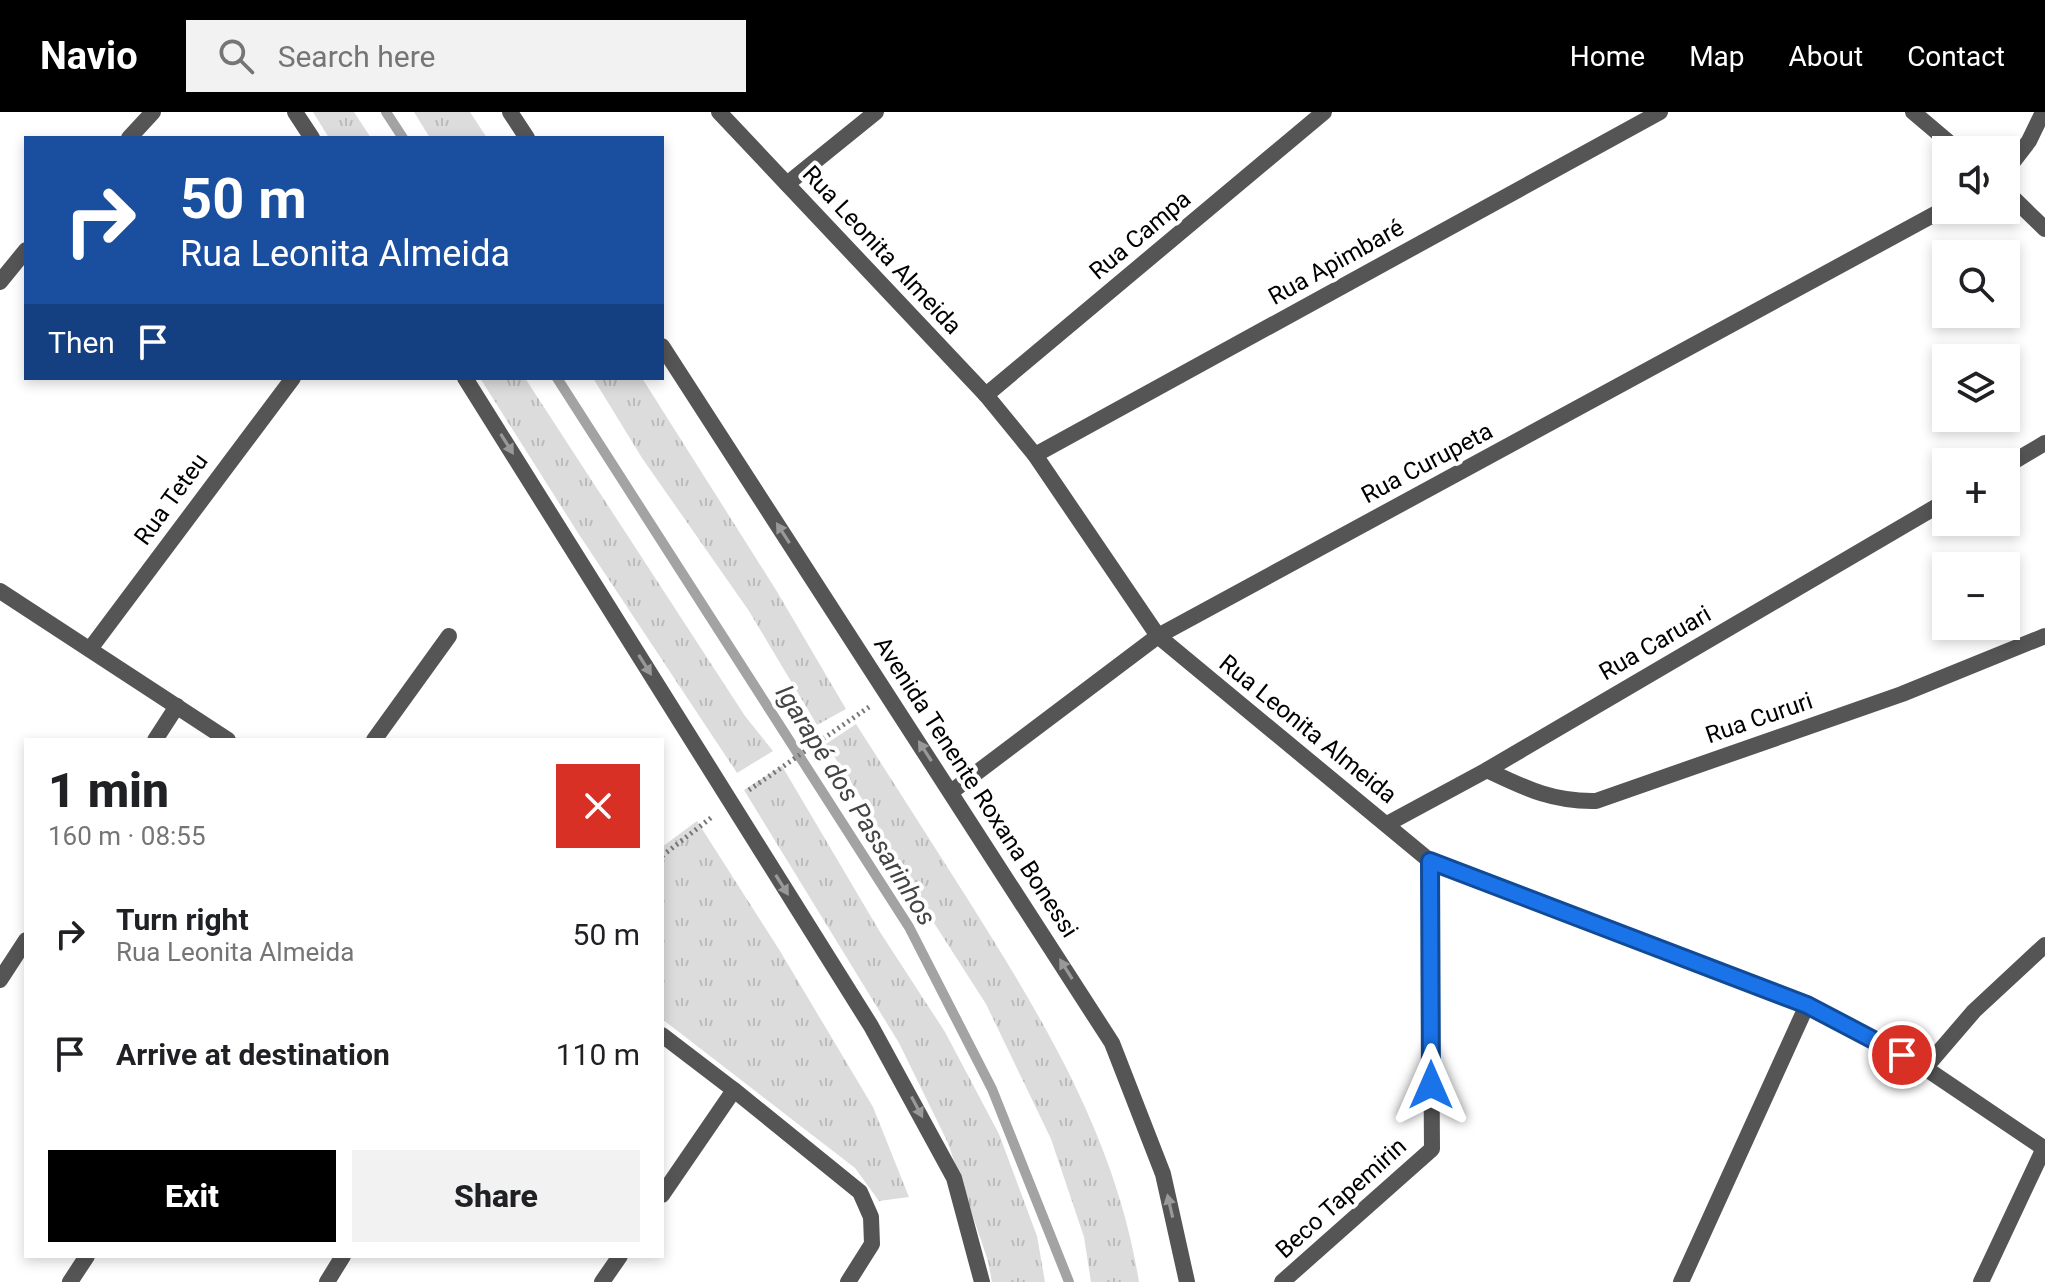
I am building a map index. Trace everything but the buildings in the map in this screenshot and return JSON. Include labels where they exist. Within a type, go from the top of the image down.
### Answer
[{"type":"street","points":[[131,136],[153,112]]},
{"type":"street","points":[[295,112],[311,136]]},
{"type":"street","points":[[510,112],[526,136]]},
{"type":"street","name":"Rua Leonita Almeida","points":[[719,112],[986,395],[1035,455],[1158,636],[1430,861],[1807,1005],[1925,1068],[2044,1149]]},
{"type":"street","points":[[787,184],[876,112]]},
{"type":"street","name":"Rua Campa","points":[[986,395],[1324,112]]},
{"type":"street","name":"Rua Apimbaré","points":[[1035,455],[1660,112]]},
{"type":"street","points":[[1913,112],[1941,136]]},
{"type":"street","points":[[2020,153],[2043,112]]},
{"type":"street","points":[[2020,205],[2045,229]]},
{"type":"street","name":"Rua Curupeta","points":[[951,792],[1158,636],[1932,216]]},
{"type":"street","points":[[0,282],[24,252]]},
{"type":"street","name":"Avenida Tenente Roxana Bonessi","points":[[664,349],[1112,1043],[1163,1174],[1187,1282]]},
{"type":"street","name":"Rua Teteu","points":[[90,649],[292,380]]},
{"type":"street","points":[[466,380],[871,1026],[954,1178],[982,1282]]},
{"type":"street","points":[[2020,458],[2045,443]]},
{"type":"street","name":"Rua Caruari","points":[[1387,824],[1487,770],[1932,509]]},
{"type":"street","points":[[0,591],[225,738]]},
{"type":"street","points":[[375,738],[449,636]]},
{"type":"street","name":"Rua Cururi","points":[[1487,770],[1537,794],[1570,802],[1596,801],[1902,694],[2045,636]]},
{"type":"street","points":[[156,738],[177,706]]},
{"type":"street","name":"Beco Tapemirin","points":[[1282,1282],[1432,1149],[1430,861]]},
{"type":"street","points":[[0,980],[24,943]]},
{"type":"street","points":[[1925,1068],[1974,1011],[2045,945]]},
{"type":"street","points":[[1681,1282],[1807,1005]]},
{"type":"street","points":[[664,1037],[860,1192],[871,1217],[872,1244],[848,1282]]},
{"type":"street","points":[[664,1192],[734,1090]]},
{"type":"street","points":[[1981,1282],[2044,1149]]},
{"type":"street","points":[[70,1282],[86,1258]]},
{"type":"street","points":[[327,1282],[342,1258]]},
{"type":"street","points":[[602,1282],[619,1258]]},
{"type":"path","points":[[754,787],[872,704]]},
{"type":"path","points":[[664,854],[730,803]]},
{"type":"green space","points":[[313,112],[354,112],[370,136],[328,136]]},
{"type":"green space","points":[[414,112],[470,112],[486,136],[429,136]]},
{"type":"green space","points":[[481,380],[526,380],[745,716],[773,751],[737,773]]},
{"type":"green space","points":[[594,380],[643,380],[776,590],[846,709],[817,725],[749,611],[642,458]]},
{"type":"green space","points":[[856,724],[1023,989],[1073,1081],[1113,1178],[1139,1282],[1091,1282],[1084,1237],[1051,1139],[986,1004],[909,884],[866,805],[826,744]]},
{"type":"green space","points":[[782,766],[880,932],[945,1032],[999,1134],[1037,1236],[1045,1282],[992,1282],[988,1261],[948,1143],[899,1043],[744,790]]},
{"type":"green space","points":[[697,821],[780,951],[873,1107],[909,1197],[879,1201],[855,1168],[664,1021],[664,846]]},
{"type":"waterway","name":"Igarapé dos Passarinhos","points":[[386,112],[402,136]]},
{"type":"waterway","name":"Igarapé dos Passarinhos","points":[[558,380],[909,927],[992,1089],[1069,1282]]},
{"type":"route","points":[[1431,1085],[1430,861],[1807,1005],[1902,1055]]}]
